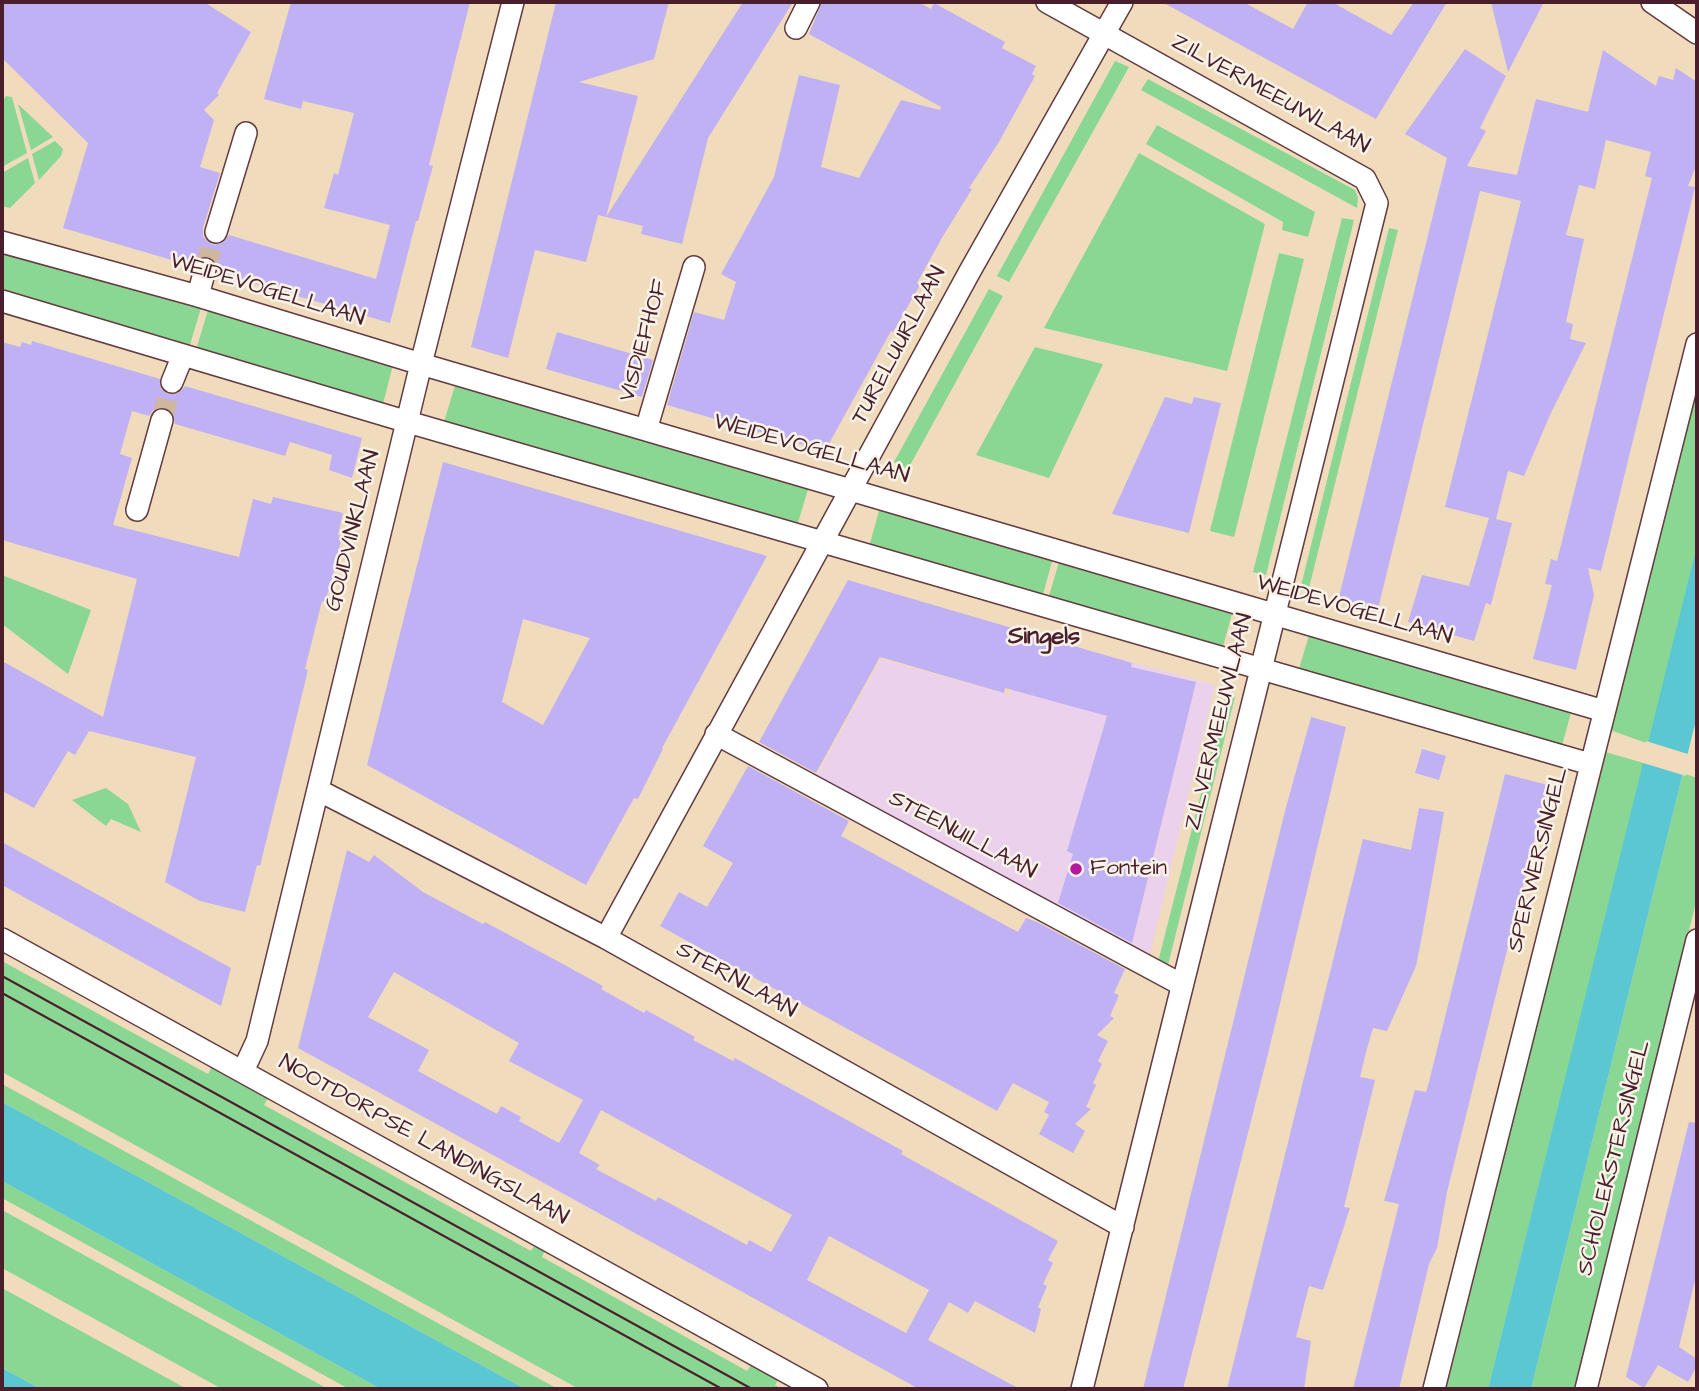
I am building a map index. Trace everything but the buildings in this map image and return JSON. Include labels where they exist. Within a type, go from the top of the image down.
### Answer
[{"type":"street","name":"GOUDVINKLAAN","points":[[243,1071],[257,1041],[421,364],[513,2]]},
{"type":"street","points":[[796,28],[809,2]]},
{"type":"street","name":"ZILVERMEEUWLAAN","points":[[1047,2],[1366,179],[1377,203],[1082,1389]]},
{"type":"street","name":"TURELUURLAAN","points":[[606,938],[716,733],[853,490],[970,271],[1122,2]]},
{"type":"street","points":[[1652,2],[1697,33]]},
{"type":"street","points":[[216,232],[246,133]]},
{"type":"street","name":"WEIDEVOGELLAAN","points":[[2,243],[198,296],[1604,711]]},
{"type":"street","name":"VISDIEFHOF","points":[[646,430],[694,267]]},
{"type":"street","points":[[198,296],[205,269]]},
{"type":"street","points":[[2,301],[408,422],[1590,764]]},
{"type":"street","name":"SPERWERSINGEL","points":[[1434,1389],[1697,344]]},
{"type":"street","points":[[172,382],[183,355]]},
{"type":"street","points":[[137,510],[162,420]]},
{"type":"street","name":"STEENUILLAAN","points":[[716,733],[1182,985]]},
{"type":"street","name":"STERNLAAN","points":[[318,790],[606,938],[1123,1227]]},
{"type":"street","name":"NOOTDORPSE LANDINGSLAAN","points":[[2,939],[817,1389]]},
{"type":"street","name":"SCHOLEKSTERSINGEL","points":[[1586,1389],[1697,940]]},
{"type":"shaded area","name":"Fontein","points":[[1029,634],[1215,685],[1148,962],[816,777],[881,659],[1010,695]]},
{"type":"green space","points":[[1115,61],[1129,67],[1009,282],[997,276]]},
{"type":"green space","points":[[1148,79],[1355,190],[1357,208],[1141,90]]},
{"type":"green space","points":[[6,96],[12,97],[27,153],[2,167],[2,102]]},
{"type":"green space","points":[[18,104],[53,137],[31,150]]},
{"type":"green space","points":[[1157,125],[1315,212],[1308,237],[1282,230],[1283,222],[1146,144]]},
{"type":"green space","points":[[55,141],[63,149],[61,156],[39,180],[32,154]]},
{"type":"green space","points":[[1139,153],[1265,224],[1227,371],[1044,328]]},
{"type":"green space","points":[[28,158],[35,183],[10,208],[2,206],[2,173]]},
{"type":"green space","points":[[1342,218],[1354,220],[1266,575],[1253,572]]},
{"type":"green space","points":[[1389,228],[1398,230],[1308,592],[1300,590]]},
{"type":"green space","points":[[2,250],[201,308],[189,348],[2,293]]},
{"type":"green space","points":[[1279,253],[1304,259],[1234,537],[1210,531]]},
{"type":"green space","points":[[989,289],[1003,296],[908,469],[894,462]]},
{"type":"green space","points":[[208,310],[393,365],[383,404],[196,350]]},
{"type":"green space","points":[[1035,347],[1103,364],[1049,478],[976,455]]},
{"type":"green space","points":[[1697,373],[1697,545],[1649,744],[1610,730]]},
{"type":"green space","points":[[456,382],[809,486],[797,526],[444,422]]},
{"type":"green space","points":[[880,507],[1053,558],[1042,598],[869,547]]},
{"type":"green space","points":[[1060,559],[1233,610],[1222,650],[1048,599]]},
{"type":"green space","points":[[2,575],[91,610],[68,674],[2,624]]},
{"type":"green space","points":[[1310,632],[1572,709],[1561,749],[1298,672]]},
{"type":"green space","points":[[1226,695],[1235,697],[1168,965],[1158,962]]},
{"type":"green space","points":[[1605,752],[1644,763],[1488,1389],[1446,1389]]},
{"type":"green space","points":[[1683,773],[1697,778],[1697,898],[1576,1389],[1531,1389]]},
{"type":"green space","points":[[106,788],[128,804],[141,832],[111,819],[106,826],[72,800]]},
{"type":"green space","points":[[2,961],[208,1074],[213,1065],[269,1096],[264,1105],[531,1251],[536,1243],[546,1248],[542,1257],[747,1371],[753,1362],[780,1377],[775,1385],[782,1389],[579,1389],[2,1072]]},
{"type":"green space","points":[[2,1084],[558,1389],[525,1389],[2,1102]]},
{"type":"green space","points":[[2,1181],[381,1389],[349,1389],[2,1198]]},
{"type":"green space","points":[[2,1210],[328,1389],[222,1389],[2,1268]]},
{"type":"green space","points":[[2,1288],[187,1389],[41,1389],[2,1368]]},
{"type":"water","points":[[1697,545],[1697,716],[1531,1389],[1488,1389]]},
{"type":"water","points":[[2,1102],[525,1389],[381,1389],[2,1181]]},
{"type":"water","points":[[2,1368],[41,1389],[2,1389]]},
{"type":"pier","points":[[1646,741],[1691,755],[1686,776],[1640,762]]},
{"type":"tunnel","points":[[205,269],[216,232]]},
{"type":"tunnel","points":[[162,420],[172,382]]},
{"type":"tram line","points":[[2,976],[752,1389]]},
{"type":"tram line","points":[[2,993],[722,1389]]},
{"type":"place","name":"Fontein","points":[[1076,869]]},
{"type":"district","name":"Singels","points":[[1044,638]]}]
